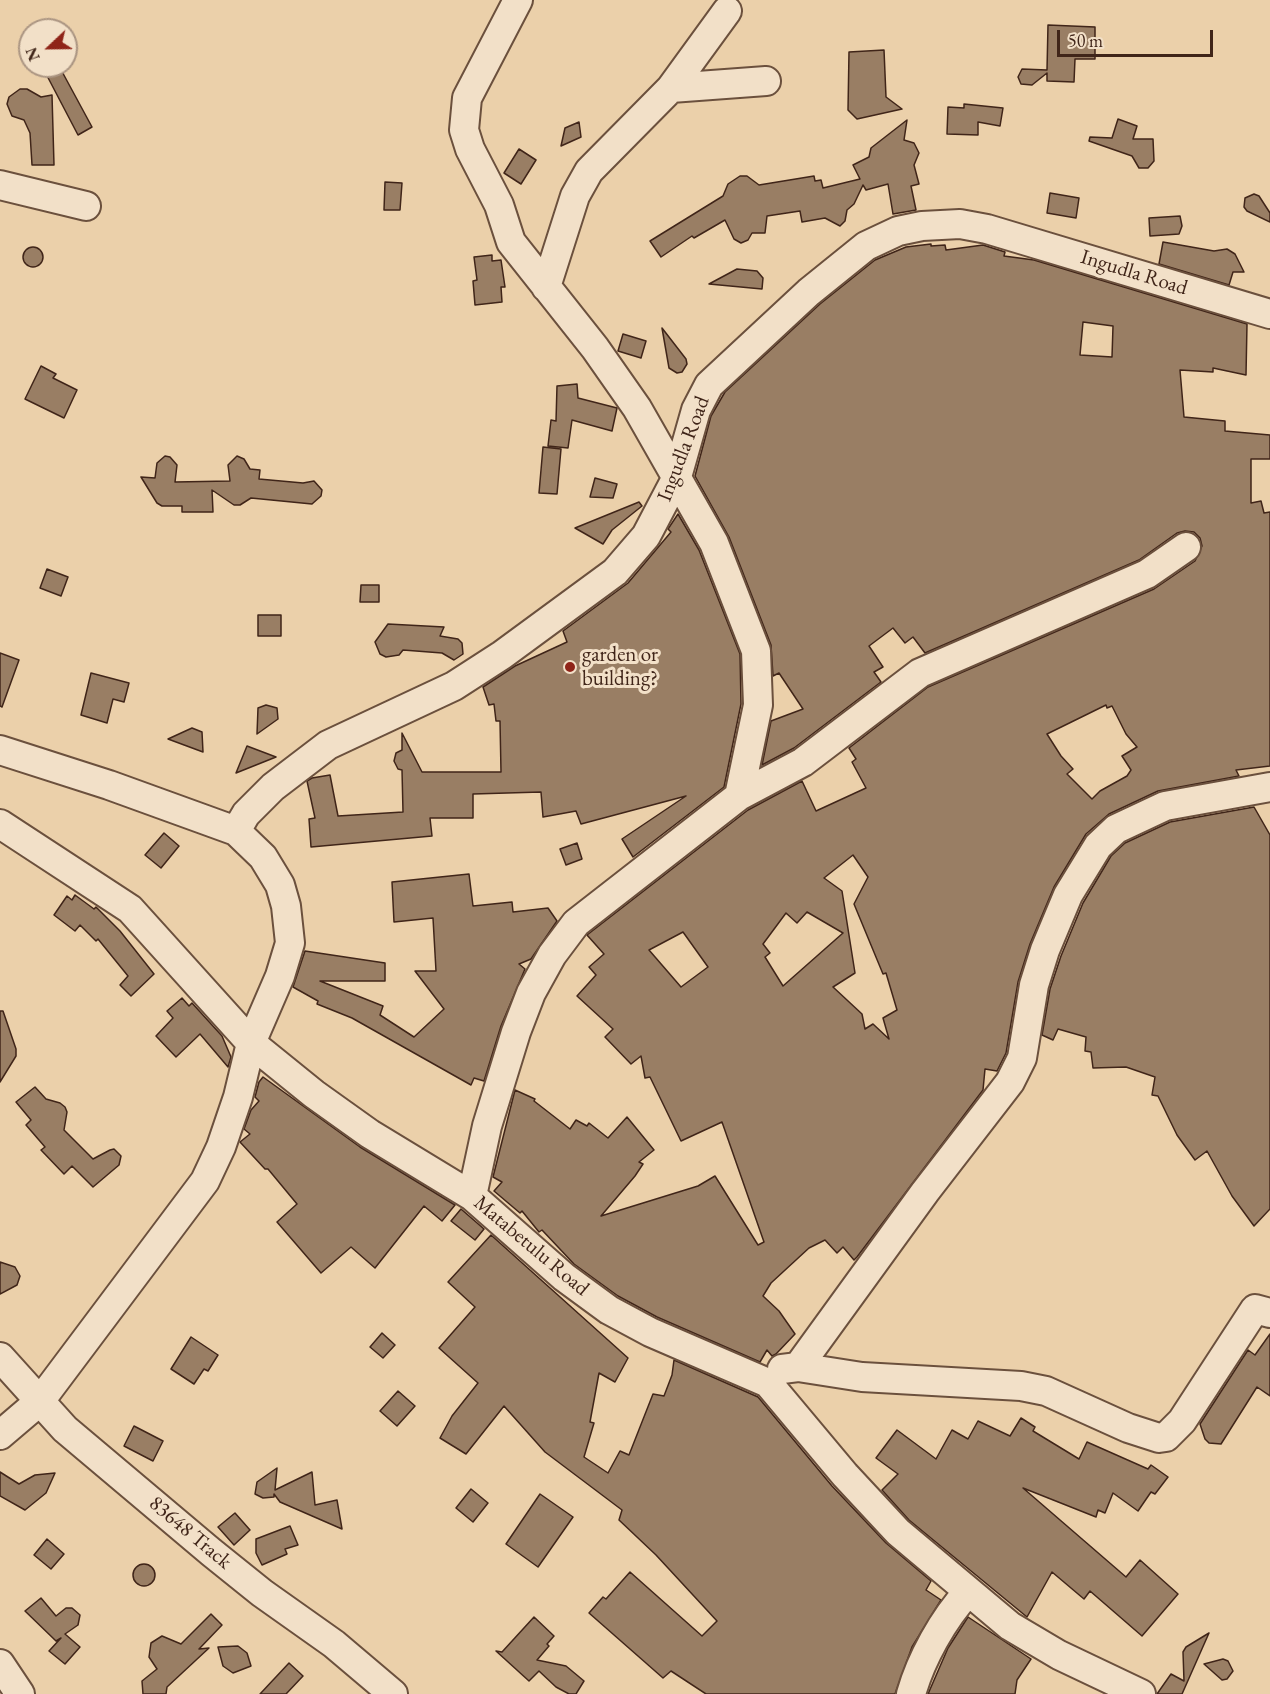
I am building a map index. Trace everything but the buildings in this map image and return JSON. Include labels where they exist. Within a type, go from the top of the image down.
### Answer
[{"type":"street","points":[[518,0],[467,98],[464,130],[477,165],[499,205],[512,242],[595,348],[625,391],[714,543],[756,651],[758,705],[739,796]]},
{"type":"street","points":[[546,287],[581,183],[600,158],[670,88],[727,11]]},
{"type":"street","points":[[670,88],[766,81]]},
{"type":"street","points":[[0,185],[86,206]]},
{"type":"street","name":"Ingudla Road","points":[[236,831],[246,814],[273,788],[328,745],[454,686],[615,572],[645,536],[677,477],[696,410],[709,385],[809,292],[866,246],[898,231],[941,224],[987,229],[1270,314]]},
{"type":"street","points":[[472,1196],[487,1126],[516,1032],[531,993],[552,955],[576,923],[739,796],[803,762],[920,673],[1147,574],[1186,547]]},
{"type":"street","points":[[0,750],[109,785],[236,831],[263,857],[280,885],[286,906],[290,943],[280,976],[251,1043],[238,1097],[221,1146],[205,1181],[40,1401],[0,1435]]},
{"type":"street","points":[[798,1367],[1010,1082],[1022,1058],[1034,985],[1045,950],[1068,896],[1098,846],[1116,829],[1165,806],[1270,787]]},
{"type":"street","name":"Matabetulu Road","points":[[0,824],[130,909],[251,1043],[314,1094],[370,1134],[472,1196],[564,1277],[609,1310],[650,1332],[768,1383],[873,1507],[968,1592],[1010,1626],[1059,1655],[1141,1694]]},
{"type":"street","points":[[768,1383],[778,1371],[798,1367],[862,1377],[1021,1386],[1046,1391],[1128,1428],[1159,1438],[1166,1437],[1182,1421],[1255,1309],[1270,1313]]},
{"type":"street","name":"83648 Track","points":[[0,1357],[65,1429],[211,1552],[334,1644],[393,1694]]},
{"type":"street","points":[[911,1694],[952,1609],[968,1592]]},
{"type":"street","points":[[0,1664],[20,1694]]},
{"type":"place","name":"garden or building?","points":[[570,667]]}]
